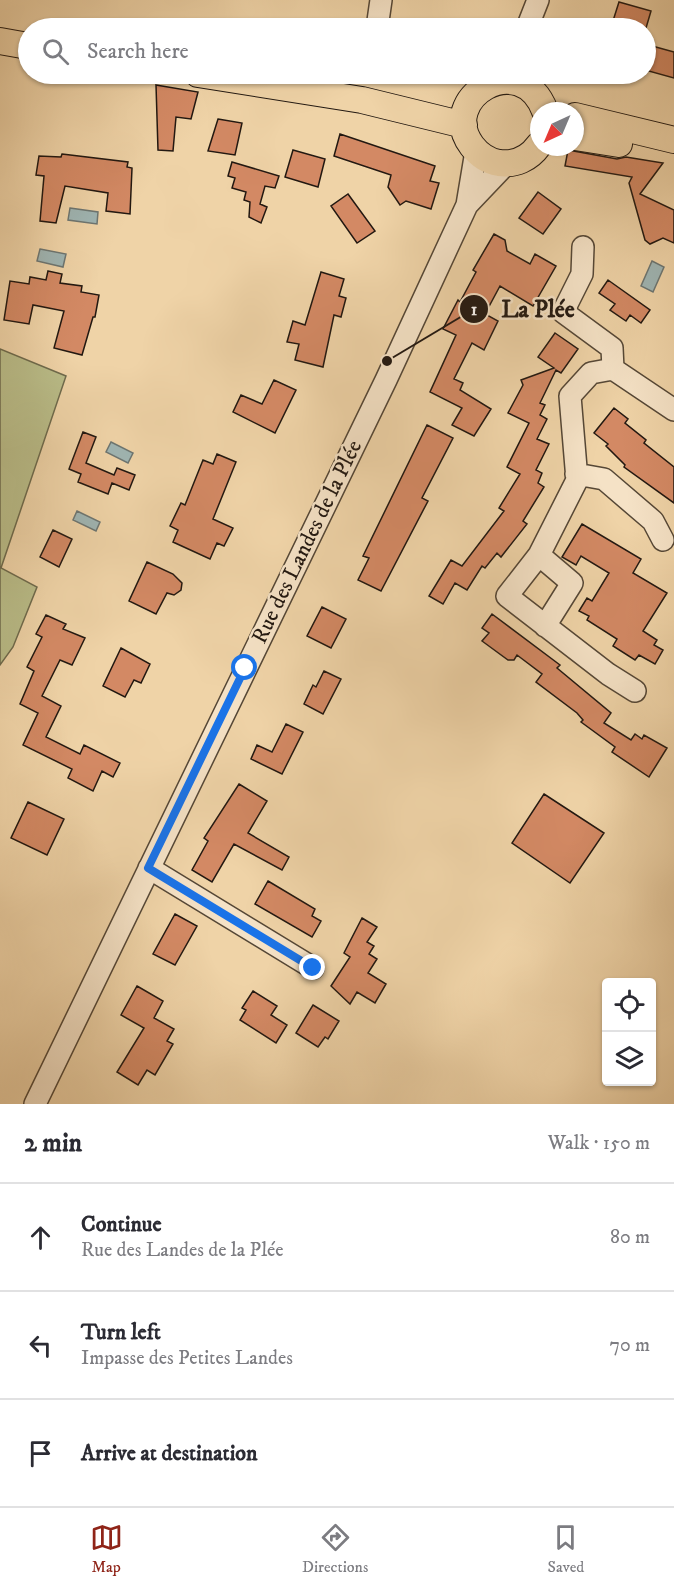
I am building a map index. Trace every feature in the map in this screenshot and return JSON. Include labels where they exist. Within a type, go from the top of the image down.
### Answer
[{"type":"main road","points":[[0,41],[18,44]]},
{"type":"main road","points":[[258,84],[465,116]]},
{"type":"main road","points":[[488,84],[473,96],[465,116],[468,140],[476,151],[491,162],[506,164],[521,161],[530,155]]},
{"type":"main road","points":[[521,84],[543,97]]},
{"type":"main road","points":[[584,118],[674,140]]},
{"type":"main road","points":[[584,138],[674,152]]},
{"type":"street","points":[[378,18],[381,0]]},
{"type":"street","points":[[532,18],[538,0]]},
{"type":"street","name":"Rue des Landes de la Plée","points":[[35,1104],[386,380],[467,205],[476,151]]},
{"type":"street","name":"Rue des Landes de la Plée","points":[[467,205],[506,164]]},
{"type":"street","points":[[584,247],[582,274],[563,312],[612,348],[613,369]]},
{"type":"street","points":[[635,691],[507,596],[539,555],[577,480],[570,396],[591,372],[613,369],[674,410]]},
{"type":"street","points":[[576,474],[604,479],[653,521],[663,540]]},
{"type":"street","points":[[539,555],[572,583],[545,626]]},
{"type":"street","points":[[148,868],[313,968]]},
{"type":"green space","points":[[0,349],[66,376],[1,568],[37,587],[13,647],[0,665]]},
{"type":"water","points":[[70,208],[98,212],[97,224],[68,220]]},
{"type":"water","points":[[40,249],[66,254],[63,267],[37,261]]},
{"type":"water","points":[[652,261],[664,267],[653,292],[641,286]]},
{"type":"water","points":[[111,442],[133,453],[128,463],[106,452]]},
{"type":"water","points":[[77,511],[100,522],[96,531],[73,520]]},
{"type":"building","points":[[619,2],[651,11],[649,18],[614,18]]},
{"type":"building","points":[[656,47],[674,52],[674,78],[656,73]]},
{"type":"building","points":[[156,85],[198,92],[191,119],[176,117],[173,151],[158,150]]},
{"type":"building","points":[[218,119],[242,123],[235,155],[208,151]]},
{"type":"building","points":[[340,134],[435,166],[430,181],[439,183],[431,209],[406,201],[400,205],[388,187],[391,175],[334,156]]},
{"type":"building","points":[[293,150],[325,159],[318,187],[285,177]]},
{"type":"building","points":[[584,153],[617,159],[626,157],[663,163],[640,194],[674,210],[674,243],[663,238],[650,244],[645,240],[629,183],[632,177],[565,166],[567,156],[584,156]]},
{"type":"building","points":[[62,154],[128,162],[127,167],[132,168],[130,214],[106,211],[108,193],[65,186],[56,223],[40,221],[44,176],[36,175],[39,156],[61,157]]},
{"type":"building","points":[[232,162],[279,176],[275,188],[265,186],[260,204],[267,207],[261,223],[249,217],[250,202],[244,200],[246,192],[232,188],[235,178],[228,176]]},
{"type":"building","points":[[538,192],[561,209],[543,234],[519,218]]},
{"type":"building","points":[[348,194],[375,231],[357,243],[331,206]]},
{"type":"building","points":[[494,234],[505,240],[507,251],[530,264],[535,254],[556,266],[533,306],[500,286],[485,314],[498,321],[484,350],[472,343],[454,379],[463,383],[460,390],[491,409],[474,436],[452,425],[462,408],[430,392],[456,335],[443,329],[458,300],[460,302],[476,272],[473,270]]},
{"type":"building","points":[[48,271],[62,274],[60,283],[82,286],[81,292],[99,295],[95,317],[93,317],[82,355],[54,348],[64,311],[33,305],[29,324],[4,320],[10,281],[29,284],[30,277],[46,280]]},
{"type":"building","points":[[321,272],[344,279],[339,296],[346,298],[341,317],[334,315],[323,367],[295,360],[299,344],[287,342],[293,321],[305,325]]},
{"type":"building","points":[[608,280],[650,310],[641,323],[630,315],[626,321],[610,310],[615,304],[599,293]]},
{"type":"building","points":[[555,333],[578,349],[561,373],[556,370],[540,403],[545,405],[540,415],[547,419],[537,439],[549,444],[536,470],[542,473],[538,483],[544,487],[523,521],[527,524],[501,557],[497,553],[485,568],[482,566],[467,590],[455,583],[443,604],[429,596],[451,560],[462,566],[504,511],[499,508],[520,474],[507,467],[529,423],[508,413],[523,385],[521,380],[554,368],[538,357]]},
{"type":"building","points":[[274,380],[296,390],[275,433],[233,412],[241,395],[262,404]]},
{"type":"building","points":[[614,408],[628,419],[625,423],[646,440],[644,443],[674,467],[674,503],[624,467],[625,465],[606,446],[608,444],[594,433]]},
{"type":"building","points":[[427,425],[453,438],[422,498],[428,501],[381,591],[358,580],[369,558],[363,556]]},
{"type":"building","points":[[83,432],[96,437],[86,463],[114,475],[117,468],[135,475],[129,490],[112,483],[108,494],[78,482],[81,474],[69,469]]},
{"type":"building","points":[[217,454],[236,462],[213,519],[233,528],[224,546],[217,543],[210,559],[173,542],[178,530],[170,526],[181,503],[185,505],[203,460],[213,464]]},
{"type":"building","points":[[582,524],[641,559],[633,573],[667,593],[643,631],[657,640],[654,645],[663,650],[655,664],[639,655],[635,660],[613,646],[617,639],[587,620],[589,616],[579,611],[587,598],[592,601],[609,573],[581,556],[576,565],[562,557]]},
{"type":"building","points":[[53,530],[72,539],[59,567],[40,557]]},
{"type":"building","points":[[147,562],[173,574],[182,583],[181,590],[174,595],[167,593],[156,614],[129,601]]},
{"type":"building","points":[[322,607],[346,619],[331,648],[307,636]]},
{"type":"building","points":[[492,614],[560,665],[557,668],[611,713],[604,723],[631,740],[635,734],[642,739],[644,735],[667,748],[649,777],[612,752],[615,747],[581,722],[583,720],[577,713],[536,682],[542,674],[517,655],[514,660],[508,660],[482,641],[489,633],[482,628]]},
{"type":"building","points":[[46,615],[66,624],[63,629],[85,638],[72,665],[60,660],[42,696],[61,706],[46,737],[80,754],[84,745],[120,763],[113,777],[102,771],[93,791],[68,778],[72,769],[23,745],[38,713],[20,704],[34,671],[27,667],[42,637],[36,634]]},
{"type":"building","points":[[121,648],[150,664],[141,683],[134,680],[125,697],[103,686]]},
{"type":"building","points":[[324,671],[341,679],[323,714],[304,704],[313,685],[316,687]]},
{"type":"building","points":[[286,724],[303,732],[282,774],[251,759],[257,745],[272,752]]},
{"type":"building","points":[[239,784],[267,801],[248,833],[289,857],[282,870],[234,844],[212,882],[192,870],[208,841],[204,838]]},
{"type":"building","points":[[544,794],[604,833],[570,883],[512,843]]},
{"type":"building","points":[[28,802],[64,819],[47,855],[11,838]]},
{"type":"building","points":[[268,881],[315,909],[312,916],[321,921],[312,937],[255,904]]},
{"type":"building","points":[[175,914],[197,926],[175,965],[153,954]]},
{"type":"building","points":[[362,918],[377,927],[367,942],[374,946],[369,954],[377,959],[368,973],[386,984],[375,1003],[357,992],[350,1004],[331,986],[350,957],[344,953]]},
{"type":"building","points":[[137,986],[163,1001],[154,1018],[174,1029],[167,1041],[173,1044],[155,1075],[147,1070],[138,1085],[117,1072],[144,1028],[121,1015]]},
{"type":"building","points":[[253,991],[277,1006],[271,1015],[287,1025],[276,1043],[240,1020],[246,1010],[242,1008]]},
{"type":"building","points":[[313,1005],[339,1021],[328,1039],[325,1037],[318,1047],[296,1033]]},
{"type":"place","name":"La Plée","points":[[387,361]]},
{"type":"route","points":[[245,668],[148,868],[313,968]]}]
